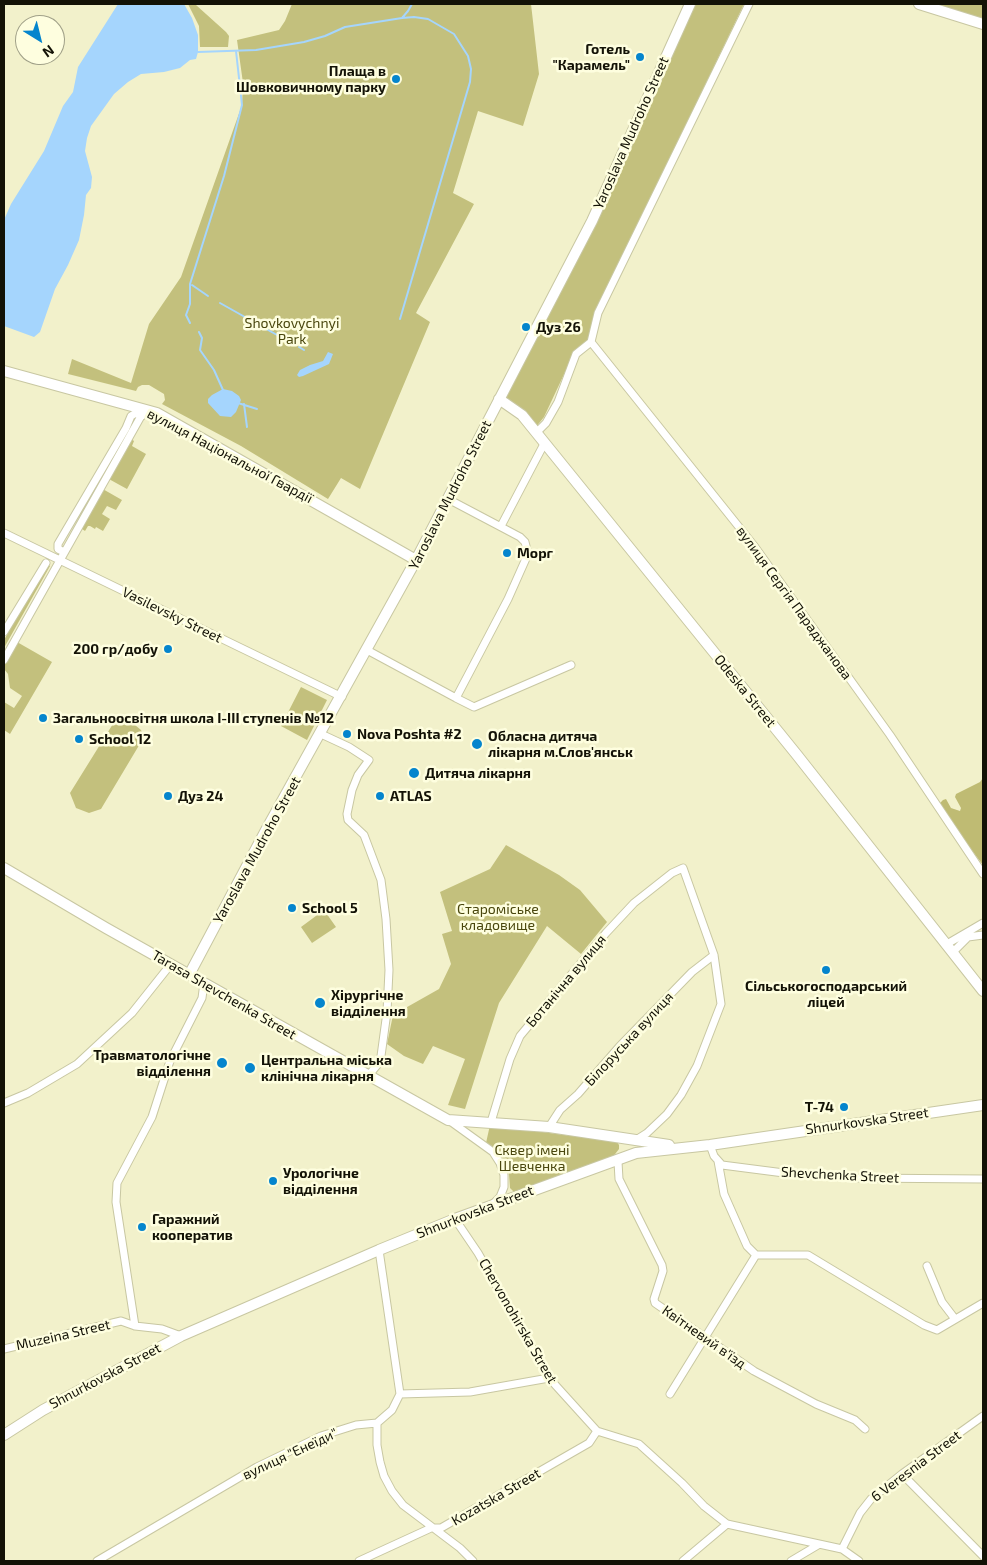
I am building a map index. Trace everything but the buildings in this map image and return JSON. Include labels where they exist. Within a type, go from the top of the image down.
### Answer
[{"type":"street","name":"Yaroslava Mudroho Street","points":[[189,975],[266,830],[368,650],[592,220],[690,4]]},
{"type":"street","points":[[536,433],[546,423],[558,402],[576,354],[591,342],[598,313],[748,4]]},
{"type":"street","points":[[919,4],[983,24]]},
{"type":"street","name":"вулиця Сергія Параджанова","points":[[591,342],[755,547],[890,735],[983,874]]},
{"type":"street","name":"вулиця Національної Гвардії","points":[[4,371],[142,416],[158,413],[416,560]]},
{"type":"street","name":"Odeska Street","points":[[499,399],[522,415],[797,755],[983,991]]},
{"type":"street","points":[[4,660],[142,416],[136,413],[130,417],[57,547],[64,552]]},
{"type":"street","points":[[502,526],[544,444]]},
{"type":"street","points":[[106,462],[114,466]]},
{"type":"street","points":[[87,494],[95,498]]},
{"type":"street","points":[[448,499],[520,537],[525,542],[528,554],[508,599],[456,698]]},
{"type":"street","points":[[70,524],[78,529]]},
{"type":"street","name":"Vasilevsky Street","points":[[4,533],[342,697]]},
{"type":"street","points":[[4,632],[46,563]]},
{"type":"street","points":[[368,650],[474,707],[572,665]]},
{"type":"street","points":[[321,734],[349,747],[369,760],[358,775],[352,790],[347,814],[348,820],[364,836],[381,880],[389,970],[387,1012],[381,1056],[378,1064],[368,1076]]},
{"type":"street","name":"Tarasa Shevchenka Street","points":[[4,868],[106,928],[448,1120],[549,1127],[685,1147]]},
{"type":"street","name":"Ботанічна вулиця","points":[[491,1122],[510,1059],[520,1036],[606,933],[634,903],[672,872],[683,868],[714,955]]},
{"type":"street","points":[[950,948],[983,923]]},
{"type":"street","points":[[950,948],[968,937],[983,935]]},
{"type":"street","points":[[634,1141],[647,1133],[668,1114],[697,1066],[721,1004],[714,955]]},
{"type":"street","name":"Білоруська вулиця","points":[[549,1127],[560,1110],[578,1094],[619,1047],[692,972],[714,955]]},
{"type":"street","points":[[4,1103],[28,1093],[77,1064],[132,1013],[171,964]]},
{"type":"street","points":[[135,1326],[116,1202],[117,1183],[152,1117],[170,1061],[202,998],[204,983]]},
{"type":"street","name":"Shnurkovska Street","points":[[4,1435],[43,1410],[181,1336],[379,1250],[492,1204],[636,1153],[710,1145],[983,1105]]},
{"type":"street","points":[[448,1120],[493,1152],[500,1163],[504,1175],[504,1188],[500,1197],[492,1204]]},
{"type":"street","points":[[710,1145],[718,1162],[724,1194],[747,1246],[756,1255],[808,1255],[924,1325],[937,1330],[983,1303]]},
{"type":"street","name":"Квітневий в'їзд","points":[[615,1161],[618,1162],[619,1179],[662,1265],[663,1271],[654,1299],[655,1303],[754,1372],[816,1404],[855,1420],[865,1429]]},
{"type":"street","name":"Shevchenka Street","points":[[718,1162],[722,1165],[784,1173],[858,1178],[983,1179]]},
{"type":"street","name":"Chervonohirska Street","points":[[455,1219],[478,1253],[549,1378],[597,1431]]},
{"type":"street","points":[[379,1250],[400,1394],[392,1410],[377,1423],[377,1445],[384,1476],[403,1505],[460,1548],[473,1561]]},
{"type":"street","points":[[670,1394],[756,1255]]},
{"type":"street","points":[[927,1266],[942,1302],[955,1318]]},
{"type":"street","name":"Muzeina Street","points":[[4,1349],[121,1321],[135,1326],[162,1329],[181,1336]]},
{"type":"street","points":[[400,1394],[470,1392],[549,1378]]},
{"type":"street","name":"6 Veresnia Street","points":[[842,1549],[860,1513],[882,1489],[983,1416]]},
{"type":"street","name":"вулиця \"Енеїди\"","points":[[97,1561],[257,1467],[321,1436],[356,1425],[377,1423]]},
{"type":"street","points":[[597,1431],[639,1444],[682,1482],[704,1506],[727,1524],[842,1549],[858,1561]]},
{"type":"street","name":"Kozatska Street","points":[[359,1561],[432,1528],[441,1528],[589,1443],[597,1431]]},
{"type":"street","points":[[902,1474],[983,1556]]},
{"type":"street","points":[[683,1561],[727,1524]]},
{"type":"street","points":[[791,1561],[818,1545]]},
{"type":"green space","points":[[188,4],[196,5],[226,32],[229,36],[228,47],[200,47],[199,26]]},
{"type":"green space","name":"Shovkovychnyi Park","points":[[292,4],[531,4],[539,74],[523,126],[478,111],[453,193],[474,204],[416,313],[430,322],[360,489],[341,478],[328,499],[241,446],[162,404],[165,400],[164,394],[149,385],[142,385],[136,391],[68,374],[72,359],[131,383],[149,324],[181,277],[242,105],[243,83],[237,40],[279,30]]},
{"type":"green space","points":[[694,4],[744,4],[596,312],[588,339],[574,353],[544,417],[536,427],[514,408],[506,397]]},
{"type":"green space","points":[[931,4],[983,4],[983,21]]},
{"type":"green space","points":[[130,438],[134,441],[132,446],[146,454],[127,489],[107,478]]},
{"type":"green space","points":[[101,488],[122,500],[116,510],[107,506],[102,514],[110,519],[103,531],[96,527],[95,529],[88,526],[85,531],[79,527]]},
{"type":"green space","points":[[47,564],[50,566],[4,648],[4,640]]},
{"type":"green space","points":[[17,642],[52,662],[10,734],[4,730],[4,702],[14,708],[22,696],[10,688],[8,674],[4,669],[4,665]]},
{"type":"green space","points":[[301,687],[327,700],[307,740],[281,726]]},
{"type":"green space","points":[[116,719],[127,720],[135,725],[141,730],[144,737],[101,809],[89,813],[76,808],[70,793]]},
{"type":"green space","name":"Староміське кладовище","points":[[506,845],[559,875],[580,890],[607,922],[581,954],[547,926],[499,1003],[465,1109],[448,1105],[465,1059],[433,1046],[423,1064],[404,1056],[387,1044],[393,1015],[439,989],[451,964],[442,934],[452,931],[440,892],[490,869]]},
{"type":"green space","points":[[324,910],[336,927],[312,943],[301,927]]},
{"type":"green space","name":"Сквер імені Шевченка","points":[[490,1125],[617,1142],[619,1149],[612,1158],[514,1192],[510,1188],[509,1175],[504,1159],[486,1143]]},
{"type":"shaded area","points":[[983,778],[983,865],[963,839],[940,803],[946,799],[951,808],[960,811],[961,808],[955,797],[956,794],[980,782]]},
{"type":"water","points":[[118,4],[184,4],[192,18],[198,35],[198,52],[196,59],[190,60],[180,68],[164,72],[141,74],[128,82],[114,94],[91,126],[85,151],[92,177],[91,188],[86,195],[79,240],[55,289],[40,332],[34,337],[4,326],[4,220],[11,204],[44,151],[63,106],[73,92],[78,67]]},
{"type":"water","points":[[328,352],[333,354],[329,364],[303,376],[299,377],[297,375],[300,370],[323,361]]},
{"type":"water","points":[[223,389],[232,391],[241,400],[236,412],[231,417],[220,416],[208,403],[208,399],[212,395]]},
{"type":"waterway","points":[[198,52],[256,50],[304,42],[325,36],[345,27],[402,18],[412,4]]},
{"type":"waterway","points":[[400,319],[470,82],[471,69],[468,56],[454,34],[428,19],[402,18]]},
{"type":"waterway","points":[[190,323],[186,315],[190,304],[190,284],[224,176],[242,105],[236,51]]},
{"type":"waterway","points":[[192,285],[208,296]]},
{"type":"waterway","points":[[220,303],[293,344]]},
{"type":"waterway","points":[[199,332],[202,338],[200,350],[214,370],[223,390]]},
{"type":"waterway","points":[[299,347],[304,350]]},
{"type":"waterway","points":[[238,403],[257,409]]},
{"type":"waterway","points":[[244,404],[247,427]]},
{"type":"place","name":"Готель \"Карамель\"","points":[[640,57]]},
{"type":"place","name":"Плаща в Шовковичному парку","points":[[396,79]]},
{"type":"place","name":"Дуз 26","points":[[526,327]]},
{"type":"place","name":"Морг","points":[[507,553]]},
{"type":"place","name":"200 гр/добу","points":[[168,649]]},
{"type":"place","name":"Загальноосвітня школа І-ІІІ ступенів №12","points":[[43,718]]},
{"type":"place","name":"Nova Poshta #2","points":[[347,734]]},
{"type":"place","name":"School 12","points":[[79,739]]},
{"type":"place","name":"Обласна дитяча лікарня м.Слов'янськ","points":[[477,744]]},
{"type":"place","name":"Дитяча лікарня","points":[[414,773]]},
{"type":"place","name":"Дуз 24","points":[[168,796]]},
{"type":"place","name":"ATLAS","points":[[380,796]]},
{"type":"place","name":"School 5","points":[[292,908]]},
{"type":"place","name":"Сільськогосподарський ліцей","points":[[826,970]]},
{"type":"place","name":"Хірургічне відділення","points":[[320,1003]]},
{"type":"place","name":"Травматологічне відділення","points":[[222,1063]]},
{"type":"place","name":"Центральна міська клінічна лікарня","points":[[250,1068]]},
{"type":"place","name":"Т-74","points":[[844,1107]]},
{"type":"place","name":"Урологічне відділення","points":[[273,1181]]},
{"type":"place","name":"Гаражний кооператив","points":[[142,1227]]}]
